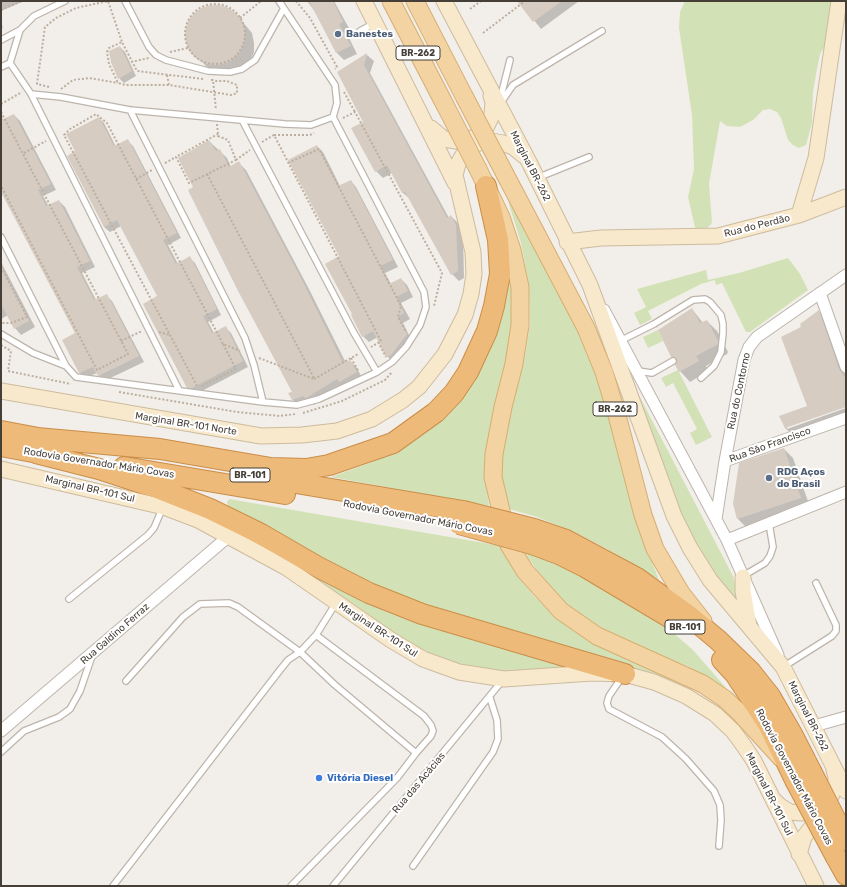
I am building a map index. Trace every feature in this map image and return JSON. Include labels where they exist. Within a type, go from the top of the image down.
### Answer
[{"type":"highway","points":[[36,446],[160,449],[271,468],[306,469],[329,465],[393,443],[436,412],[454,392],[468,372],[487,331],[494,306],[500,274],[498,240],[482,177]]},
{"type":"highway","name":"Rodovia Governador Mário Covas","points":[[4,439],[36,446],[461,518],[533,536],[566,540],[636,578],[683,611],[718,640],[751,672],[770,696],[792,734],[798,772],[846,876]]},
{"type":"highway","points":[[36,446],[157,488],[210,509],[261,534],[318,567],[369,593],[422,614],[625,674]]},
{"type":"highway","name":"Rodovia Governador Mário Covas","points":[[533,536],[690,630],[713,650],[735,674],[747,691],[798,772],[846,840]]},
{"type":"main road","name":"BR-262","points":[[364,1],[426,122]]},
{"type":"main road","name":"BR-262","points":[[391,1],[482,177],[500,217],[512,250],[520,287],[520,325],[514,364],[503,406],[494,454],[493,477],[509,545],[525,571],[561,611],[597,636],[682,673],[703,684],[725,699],[798,772]]},
{"type":"main road","name":"BR-262","points":[[415,1],[506,176],[542,241],[589,336],[604,372],[617,415],[643,515],[655,549],[681,594],[718,640]]},
{"type":"main road","name":"Marginal BR-262","points":[[444,1],[490,91],[529,162],[567,242],[590,285],[674,516],[690,548],[710,580],[783,667],[846,791]]},
{"type":"main road","name":"Rua do Perdão","points":[[567,242],[601,238],[718,236],[799,215],[816,158],[839,1]]},
{"type":"main road","points":[[426,122],[434,132],[444,139],[456,142],[468,140],[479,135],[487,126],[492,115],[493,102],[490,91]]},
{"type":"main road","points":[[426,122],[461,196]]},
{"type":"main road","points":[[461,196],[456,175],[458,164],[463,155],[471,147],[481,142],[492,141],[503,143],[517,150],[529,162]]},
{"type":"main road","name":"Marginal BR-101 Norte","points":[[1,391],[86,407],[261,436],[302,435],[337,431],[372,419],[403,400],[423,381],[445,354],[465,316],[474,274],[473,252],[461,196]]},
{"type":"main road","points":[[799,215],[846,197]]},
{"type":"main road","points":[[1,397],[22,394]]},
{"type":"main road","points":[[1,466],[20,472]]},
{"type":"main road","name":"Marginal BR-101 Sul","points":[[1,469],[20,472],[164,507],[198,520],[287,568],[391,640],[423,659],[459,672],[504,679],[592,673],[625,674],[654,682],[686,696],[715,714],[733,731],[744,746],[754,761],[816,886]]},
{"type":"main road","points":[[743,577],[743,591],[749,627]]},
{"type":"main road","points":[[773,798],[780,806],[796,813],[812,812],[822,806],[830,798],[836,777],[833,766]]},
{"type":"main road","points":[[799,854],[804,837],[818,823],[829,819],[846,819]]},
{"type":"street","name":"Rua do Contorno","points":[[725,461],[744,360],[749,347],[757,337],[846,275]]},
{"type":"street","points":[[590,285],[622,340],[727,540],[783,667]]},
{"type":"street","points":[[820,293],[846,367]]},
{"type":"street","name":"Rua São Francisco","points":[[716,519],[725,461],[846,418]]},
{"type":"street","points":[[727,540],[846,492]]},
{"type":"street","name":"Rua Galdino Ferraz","points":[[1,730],[229,536]]},
{"type":"street","points":[[814,726],[846,717]]},
{"type":"lane","points":[[1,40],[20,30],[34,16],[65,1]]},
{"type":"lane","points":[[125,1],[149,47],[156,54],[166,60],[213,71],[230,72],[242,69],[254,60],[284,10]]},
{"type":"lane","points":[[1,237],[66,366],[76,377],[263,402],[297,405],[319,399],[377,372],[392,362],[406,347],[420,325],[426,307],[424,292],[334,120],[337,103],[335,85],[279,1]]},
{"type":"lane","points":[[360,31],[375,23]]},
{"type":"lane","points":[[1,67],[10,63],[20,30]]},
{"type":"lane","points":[[498,106],[513,85],[602,31]]},
{"type":"lane","points":[[498,106],[510,60]]},
{"type":"lane","points":[[10,63],[29,92],[53,137],[179,390]]},
{"type":"lane","points":[[29,92],[130,110],[216,118],[311,125],[334,120]]},
{"type":"lane","points":[[130,110],[245,338],[263,402]]},
{"type":"lane","points":[[242,120],[377,372]]},
{"type":"lane","points":[[537,178],[589,157]]},
{"type":"lane","points":[[622,340],[654,324],[693,300],[705,299],[710,302],[721,315],[723,333],[722,352],[714,366],[701,378]]},
{"type":"lane","points":[[1,334],[33,353],[66,366]]},
{"type":"lane","points":[[638,371],[654,373],[673,361]]},
{"type":"lane","points":[[69,599],[148,535],[154,528],[164,507]]},
{"type":"lane","points":[[743,577],[765,563],[770,556],[773,547],[769,523]]},
{"type":"lane","points":[[783,667],[832,636],[836,631],[836,625],[816,583]]},
{"type":"lane","points":[[126,682],[183,617],[200,604],[229,603],[238,607],[300,652],[335,685],[416,753]]},
{"type":"lane","points":[[113,886],[288,660],[300,652],[316,635],[336,603]]},
{"type":"lane","points":[[291,886],[397,778],[431,736],[433,731],[431,725],[424,716],[316,635]]},
{"type":"lane","points":[[1,752],[24,731],[59,717],[70,709],[82,686],[92,654]]},
{"type":"lane","points":[[625,674],[609,696],[609,709],[662,737],[686,759],[714,791],[720,805],[721,820],[719,846]]},
{"type":"lane","name":"Rua das Acácias","points":[[333,886],[490,698],[504,679]]},
{"type":"lane","points":[[413,866],[493,752],[498,739],[497,720],[490,698]]},
{"type":"path","points":[[1,10],[22,1]]},
{"type":"path","points":[[1,104],[29,92],[37,84],[45,27],[56,18],[76,8],[108,1],[122,42],[136,71],[226,82],[237,86],[237,93],[231,95],[214,93],[169,85],[126,85],[89,78],[73,80],[61,90],[37,84]]},
{"type":"path","points":[[240,18],[261,1]]},
{"type":"path","points":[[296,1],[310,18],[337,67],[333,71]]},
{"type":"path","points":[[470,9],[481,1]]},
{"type":"path","points":[[483,33],[525,1]]},
{"type":"path","points":[[210,4],[221,5],[230,8],[240,18],[245,32],[244,42],[240,51],[230,61],[216,65],[206,64],[199,60],[188,48],[185,32],[188,22],[193,14],[201,8],[210,4]]},
{"type":"path","points":[[1,22],[3,32],[1,32]]},
{"type":"path","points":[[118,83],[109,64],[107,52],[109,48],[122,42]]},
{"type":"path","points":[[213,71],[218,136],[228,140],[236,160]]},
{"type":"path","points":[[167,75],[169,85]]},
{"type":"path","points":[[344,92],[442,273],[434,307]]},
{"type":"path","points":[[1,112],[24,153],[128,354],[98,370],[1,186]]},
{"type":"path","points":[[218,134],[176,157],[189,183],[236,160],[274,134],[310,135],[334,120],[355,112]]},
{"type":"path","points":[[24,153],[53,137],[64,135],[70,129],[96,114],[107,123],[236,369],[198,388],[64,135]]},
{"type":"path","points":[[274,134],[381,341],[314,379]]},
{"type":"path","points":[[288,162],[319,149],[401,306],[398,317],[407,334]]},
{"type":"path","points":[[206,174],[314,379]]},
{"type":"path","points":[[1,267],[27,317],[11,323],[1,323]]},
{"type":"path","points":[[378,342],[386,357],[391,355]]},
{"type":"path","points":[[223,344],[314,379]]},
{"type":"path","points":[[1,345],[11,351],[8,371],[74,384]]},
{"type":"path","points":[[117,392],[236,412],[280,416],[310,412],[342,401],[385,380],[395,369]]},
{"type":"green space","points":[[685,1],[833,1],[828,42],[820,54],[817,69],[813,92],[812,123],[806,145],[799,148],[788,140],[781,118],[777,112],[770,109],[763,110],[753,120],[740,127],[727,126],[720,121],[709,184],[712,223],[701,234],[695,227],[688,197],[694,169],[692,115],[679,28],[680,12]]},
{"type":"green space","points":[[508,201],[536,245],[578,330],[596,374],[610,416],[647,549],[659,580],[607,549],[572,531],[537,517],[506,508],[499,475],[510,407],[524,362],[530,324],[529,285],[521,243]]},
{"type":"green space","points":[[788,258],[800,274],[808,290],[750,332],[746,332],[722,283],[716,285],[715,280],[701,284],[648,311],[652,319],[640,325],[634,313],[646,307],[637,289],[706,270],[708,280],[739,273]]},
{"type":"green space","points":[[512,269],[515,324],[486,452],[485,476],[489,506],[331,477],[370,463],[396,451],[423,434],[444,417],[462,399],[477,377],[497,333],[505,306]]},
{"type":"green space","points":[[658,330],[663,341],[648,348],[643,337]]},
{"type":"green space","points":[[678,370],[712,437],[696,445],[690,433],[697,429],[673,383],[666,387],[661,378]]},
{"type":"green space","points":[[631,380],[733,576],[741,612],[722,589],[686,524],[668,485]]},
{"type":"green space","points":[[229,499],[502,546],[517,574],[535,597],[555,616],[592,642],[684,684],[425,608],[373,587],[228,506],[227,502]]},
{"type":"green space","points":[[525,553],[556,561],[663,624],[693,650],[727,689],[687,666],[640,649],[600,629],[565,604],[548,586]]},
{"type":"green space","points":[[289,562],[564,667],[515,673],[460,666],[427,652],[396,636]]},
{"type":"building","points":[[309,1],[333,1],[343,22],[339,24],[351,46],[336,53]]},
{"type":"building","points":[[517,1],[562,1],[533,22]]},
{"type":"building","points":[[215,5],[232,10],[240,18],[245,35],[240,52],[232,60],[215,65],[198,60],[190,52],[185,35],[190,18],[198,10]]},
{"type":"building","points":[[120,46],[132,71],[118,79],[111,62],[109,51]]},
{"type":"building","points":[[367,53],[364,65],[447,218],[451,215],[456,225],[458,271],[451,275],[405,192],[402,193],[387,165],[375,172],[351,128],[363,122],[337,72]]},
{"type":"building","points":[[14,114],[51,184],[38,190],[46,206],[59,200],[90,261],[77,267],[94,300],[107,294],[139,356],[98,376],[93,367],[79,373],[62,340],[75,333],[1,192],[1,120]]},
{"type":"building","points":[[99,117],[114,146],[128,139],[177,233],[163,240],[176,264],[190,256],[217,309],[203,316],[212,333],[226,326],[243,361],[192,388],[187,388],[143,304],[157,296],[117,220],[104,227],[67,156],[75,151],[66,134]]},
{"type":"building","points":[[209,140],[216,151],[220,149],[229,167],[239,161],[303,282],[343,363],[350,360],[357,372],[339,382],[337,379],[306,398],[303,396],[292,400],[288,393],[292,392],[237,289],[188,190],[193,187],[178,158]]},
{"type":"building","points":[[317,145],[338,186],[351,180],[393,260],[380,266],[389,284],[401,278],[408,291],[396,297],[404,313],[398,317],[407,334],[391,355],[386,357],[373,331],[362,337],[351,315],[352,314],[325,264],[339,256],[288,160]]},
{"type":"building","points":[[1,267],[29,321],[14,329],[1,304]]},
{"type":"building","points":[[692,308],[700,323],[707,320],[718,341],[718,344],[696,356],[699,361],[679,372],[675,365],[677,359],[671,357],[658,330]]},
{"type":"building","points":[[819,310],[839,369],[846,379],[846,407],[785,428],[779,416],[807,406],[781,337],[801,327],[800,324]]},
{"type":"building","name":"RDG Aços do Brasil","points":[[784,448],[801,498],[737,519],[733,504],[739,463]]},
{"type":"place","name":"Banestes","points":[[338,34]]},
{"type":"place","name":"RDG Aços do Brasil","points":[[769,478]]},
{"type":"place","name":"Vitória Diesel","points":[[319,778]]}]
